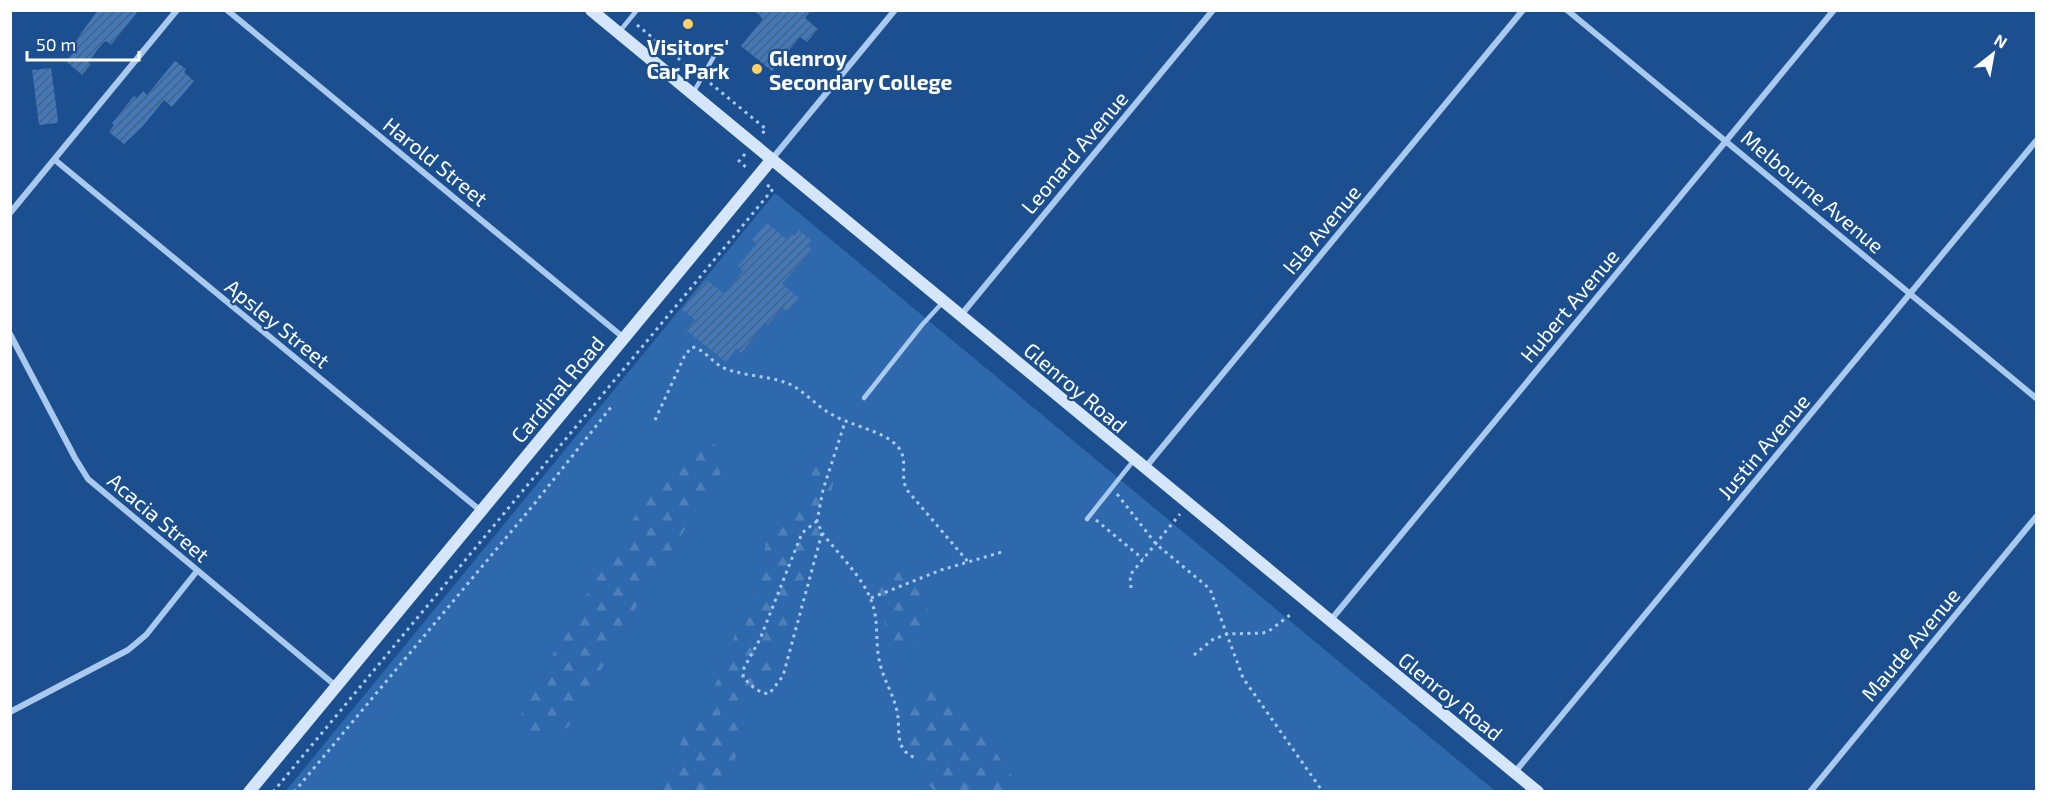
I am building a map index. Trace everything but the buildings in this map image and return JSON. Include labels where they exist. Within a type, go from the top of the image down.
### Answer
[{"type":"street","points":[[10,213],[177,10]]},
{"type":"street","name":"Harold Street","points":[[227,10],[624,338]]},
{"type":"street","name":"Glenroy Road","points":[[591,10],[1535,791]]},
{"type":"street","name":"Cardinal Road","points":[[249,792],[895,10]]},
{"type":"street","name":"Leonard Avenue","points":[[960,316],[1213,10]]},
{"type":"street","name":"Isla Avenue","points":[[1139,464],[1523,10]]},
{"type":"street","name":"Melbourne Avenue","points":[[1567,10],[2037,398]]},
{"type":"street","name":"Hubert Avenue","points":[[1329,621],[1834,10]]},
{"type":"street","name":"Justin Avenue","points":[[1514,772],[2037,141]]},
{"type":"street","name":"Apsley Street","points":[[55,160],[481,511]]},
{"type":"street","name":"Acacia Street","points":[[10,333],[88,479],[336,686]]},
{"type":"street","name":"Maude Avenue","points":[[1810,792],[2037,517]]},
{"type":"street","points":[[10,712],[128,650],[146,634],[197,571]]},
{"type":"lane","points":[[618,33],[637,10]]},
{"type":"lane","points":[[692,94],[717,51]]},
{"type":"lane","points":[[864,398],[922,325],[944,302]]},
{"type":"lane","points":[[1089,517],[1112,488],[1139,464]]},
{"type":"path","points":[[655,420],[685,355],[692,347],[701,350],[724,368],[785,382],[830,414],[891,440],[900,448],[904,464],[902,479],[906,490],[969,562]]},
{"type":"path","points":[[294,792],[535,504],[612,406]]},
{"type":"path","points":[[845,422],[823,490],[817,521],[822,533],[871,598],[877,622],[879,659],[896,707],[898,740],[910,756],[916,758]]},
{"type":"path","points":[[1112,488],[1156,544],[1210,589],[1243,678],[1323,792]]},
{"type":"path","points":[[1131,588],[1130,575],[1188,505]]},
{"type":"path","points":[[1089,517],[1143,559]]},
{"type":"path","points":[[817,521],[802,533],[760,639],[744,668],[743,677],[759,692],[769,694],[783,676],[822,533]]},
{"type":"path","points":[[871,598],[941,570],[1002,552]]},
{"type":"path","points":[[1194,655],[1212,640],[1227,634],[1263,633],[1290,615]]},
{"type":"green space","points":[[775,193],[1495,791],[285,792]]},
{"type":"green space","points":[[705,441],[721,447],[727,455],[725,466],[645,592],[569,726],[556,734],[536,741],[527,736],[519,727],[523,708],[596,579],[641,507],[677,458],[691,446]]},
{"type":"green space","points":[[813,460],[823,462],[832,468],[834,478],[829,506],[769,677],[752,698],[726,707],[720,714],[720,722],[727,724],[736,722],[745,728],[738,754],[714,791],[663,791],[678,764],[682,737],[688,721],[710,697],[742,614],[760,585],[767,532],[775,518],[785,516],[806,497],[809,489],[801,481],[806,468]]},
{"type":"green space","points":[[900,566],[911,566],[917,572],[929,619],[924,638],[904,656],[893,651],[873,582],[878,575]]},
{"type":"green space","points":[[942,689],[954,696],[964,708],[1020,791],[934,791],[922,775],[903,740],[902,711],[920,690]]},
{"type":"place","name":"Visitors' Car Park","points":[[688,24]]},
{"type":"place","name":"Glenroy Secondary College","points":[[757,69]]}]
